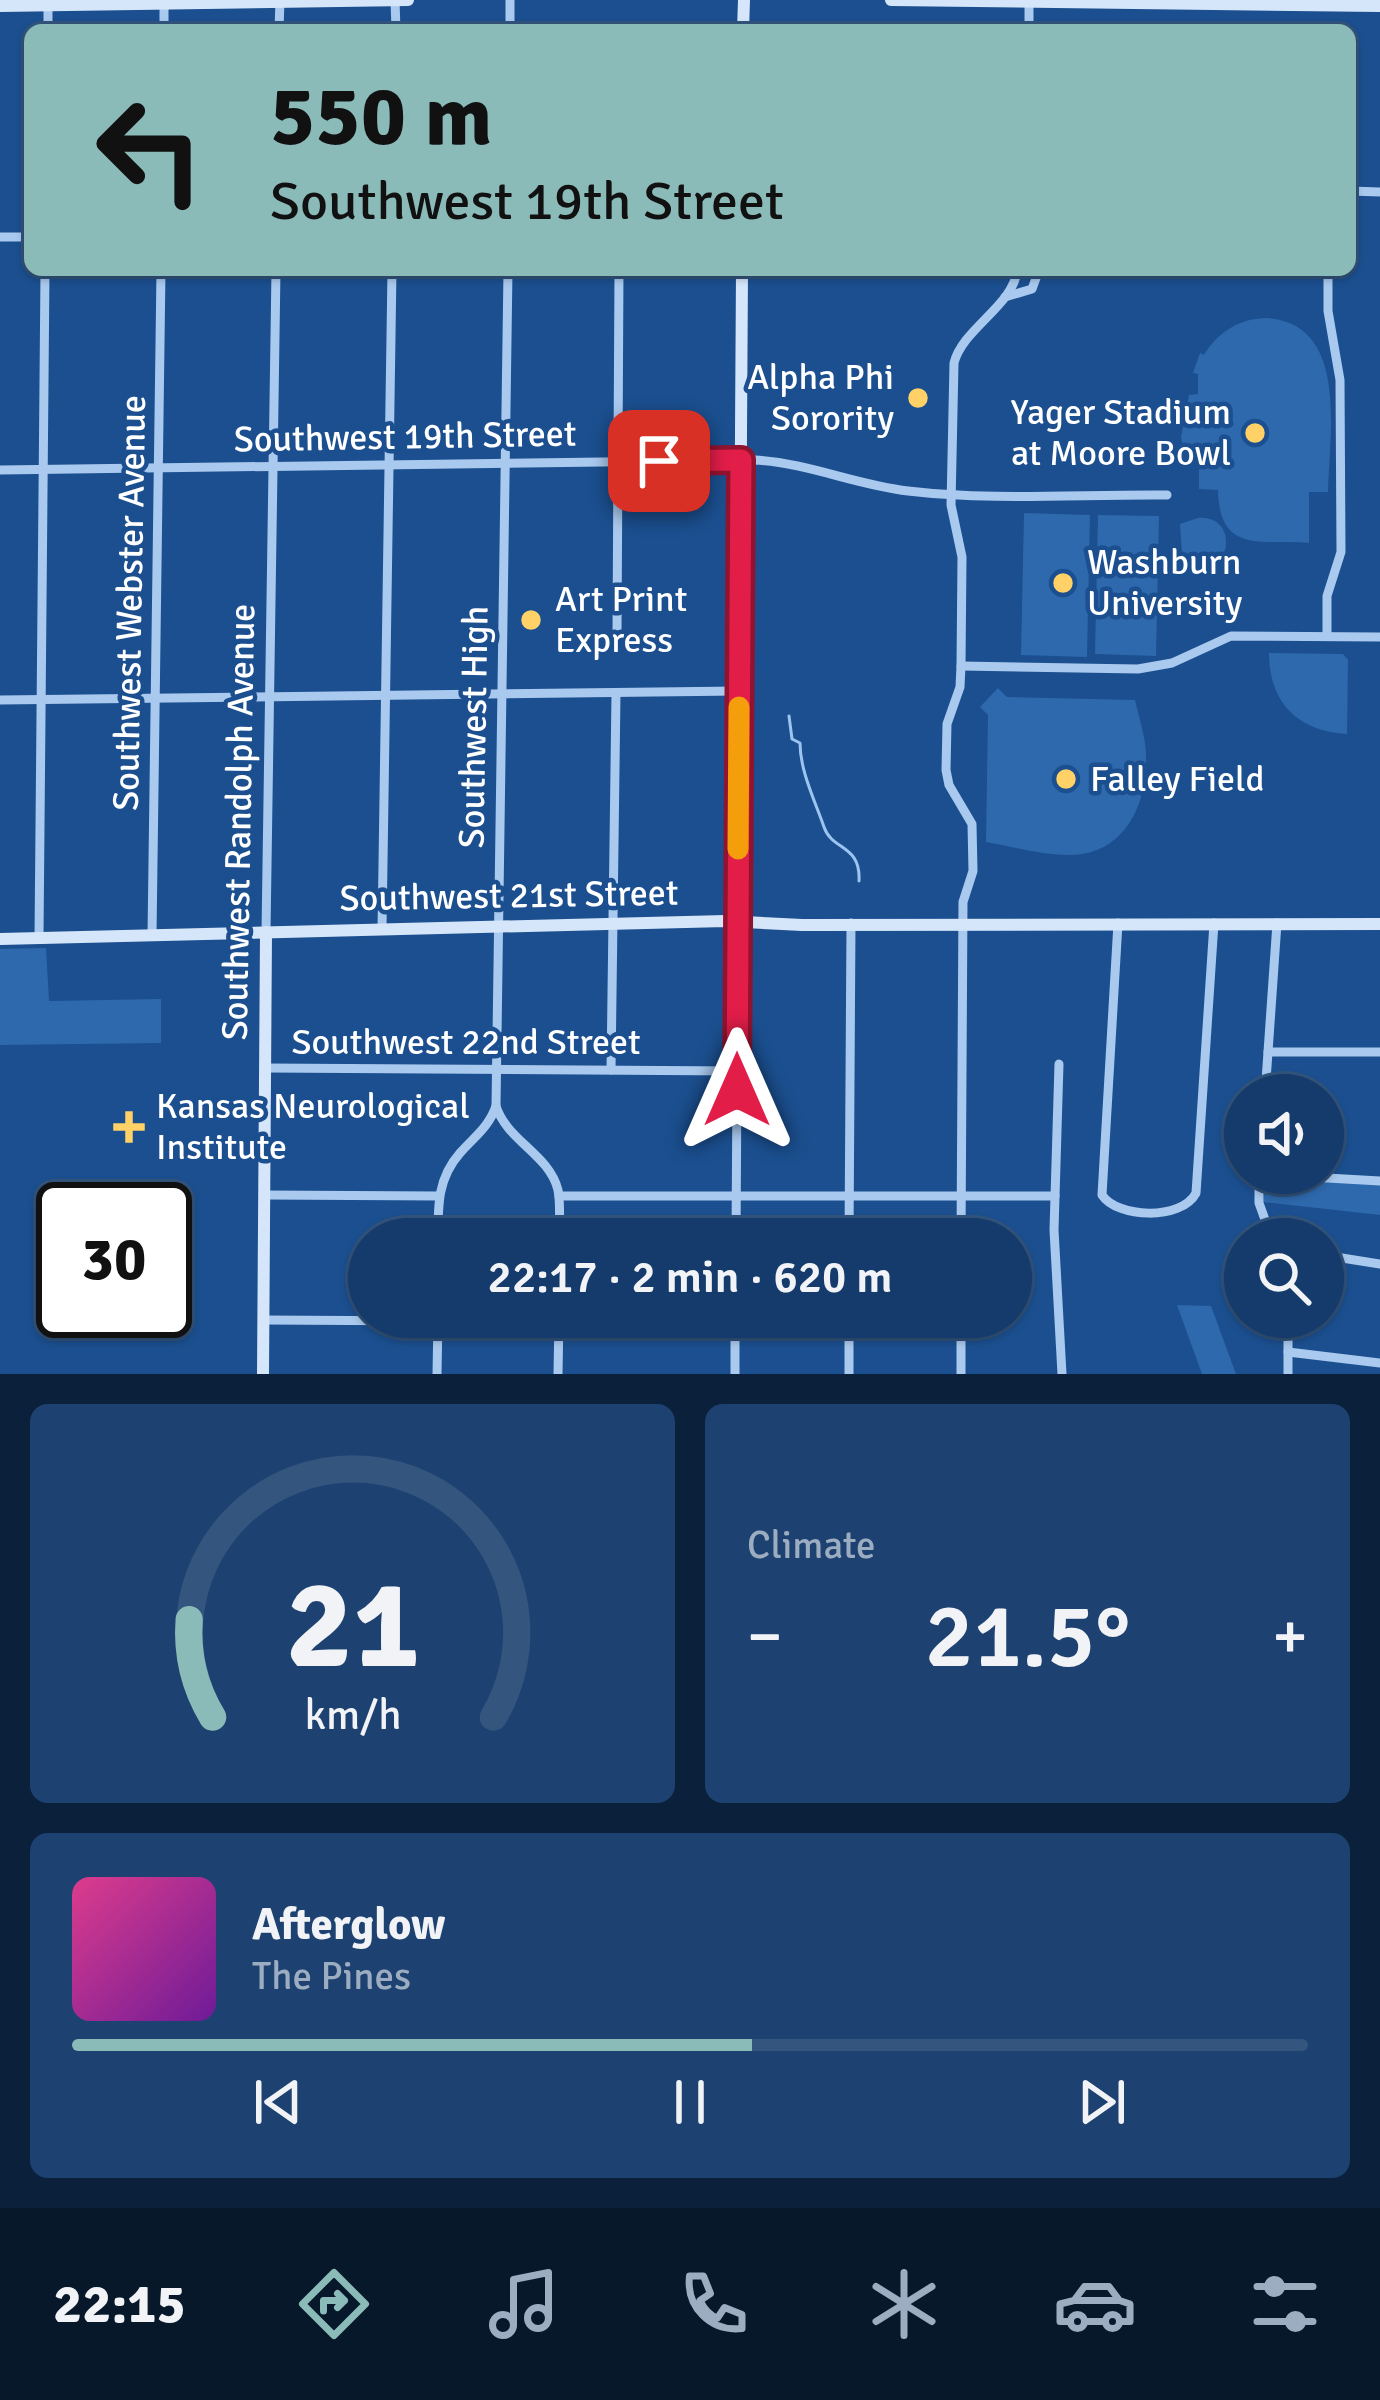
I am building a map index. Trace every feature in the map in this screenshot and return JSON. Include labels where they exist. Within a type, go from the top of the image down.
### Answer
[{"type":"main road","points":[[0,6],[408,0]]},
{"type":"main road","points":[[891,0],[1380,6]]},
{"type":"main road","points":[[738,922],[742,276]]},
{"type":"main road","name":"Southwest 21st Street","points":[[0,939],[738,922],[1380,924]]},
{"type":"main road","name":"Southwest Randolph Avenue","points":[[263,1374],[266,932]]},
{"type":"street","points":[[40,938],[45,276]]},
{"type":"street","name":"Southwest Webster Avenue","points":[[152,936],[161,276]]},
{"type":"street","name":"Southwest Randolph Avenue","points":[[266,932],[276,276]]},
{"type":"street","points":[[382,929],[392,276]]},
{"type":"street","name":"Southwest High","points":[[496,1106],[508,276]]},
{"type":"street","points":[[616,635],[619,276]]},
{"type":"street","points":[[962,1218],[963,902],[973,871],[972,824],[946,770],[948,718],[961,667],[962,556],[951,494],[955,357],[1016,276]]},
{"type":"street","points":[[1005,297],[1032,289],[1037,276]]},
{"type":"street","points":[[1327,636],[1327,596],[1341,552],[1340,380],[1328,311],[1328,276]]},
{"type":"street","name":"Southwest 19th Street","points":[[0,470],[741,460],[799,465],[901,491],[1167,495]]},
{"type":"street","points":[[961,667],[1138,669],[1166,665],[1231,636],[1380,637]]},
{"type":"street","points":[[0,700],[739,691]]},
{"type":"street","points":[[611,1070],[616,693]]},
{"type":"street","points":[[736,1218],[738,922]]},
{"type":"street","points":[[848,1218],[851,922]]},
{"type":"street","points":[[1266,1074],[1277,922]]},
{"type":"street","points":[[1118,923],[1102,1195],[1118,1208],[1167,1213],[1186,1207],[1196,1192],[1214,923]]},
{"type":"street","points":[[1268,1052],[1380,1052]]},
{"type":"street","points":[[1059,1064],[1055,1196],[1062,1374]]},
{"type":"street","name":"Southwest 22nd Street","points":[[266,1068],[737,1071]]},
{"type":"street","points":[[438,1218],[439,1196],[453,1161],[484,1128],[496,1106],[519,1142],[544,1162],[559,1196],[559,1218]]},
{"type":"street","points":[[1344,1179],[1380,1181]]},
{"type":"street","points":[[264,1195],[439,1196]]},
{"type":"street","points":[[559,1196],[1055,1196]]},
{"type":"street","points":[[1344,1258],[1380,1264]]},
{"type":"street","points":[[263,1320],[348,1320]]},
{"type":"street","points":[[437,1374],[438,1338]]},
{"type":"street","points":[[558,1374],[559,1338]]},
{"type":"street","points":[[735,1338],[735,1374]]},
{"type":"street","points":[[849,1338],[849,1374]]},
{"type":"street","points":[[961,1338],[961,1374]]},
{"type":"street","points":[[1288,1338],[1288,1374]]},
{"type":"street","points":[[1288,1352],[1380,1363]]},
{"type":"shaded area","name":"Yager Stadium at Moore Bowl","points":[[1267,318],[1293,325],[1312,340],[1329,386],[1328,492],[1309,492],[1309,543],[1262,542],[1236,535],[1220,511],[1218,490],[1199,489],[1199,464],[1187,463],[1181,437],[1189,395],[1198,394],[1198,374],[1193,373],[1200,353],[1204,355],[1231,328]]},
{"type":"shaded area","points":[[1024,513],[1090,515],[1087,657],[1021,655]]},
{"type":"shaded area","points":[[1098,515],[1159,516],[1156,656],[1095,654]]},
{"type":"shaded area","points":[[1198,518],[1222,527],[1224,553],[1193,560],[1182,553],[1180,524]]},
{"type":"shaded area","points":[[1269,653],[1343,654],[1348,660],[1347,734],[1314,727],[1290,711],[1274,686]]},
{"type":"shaded area","name":"Falley Field","points":[[998,688],[1007,697],[1135,700],[1146,749],[1143,792],[1129,824],[1105,846],[1089,853],[1060,855],[986,842],[988,715],[980,707]]},
{"type":"shaded area","points":[[46,948],[49,1001],[161,999],[161,1043],[0,1045],[0,949]]},
{"type":"shaded area","points":[[1344,1183],[1380,1185],[1380,1215],[1263,1202],[1265,1194],[1344,1194]]},
{"type":"shaded area","points":[[1177,1305],[1211,1306],[1236,1374],[1202,1374]]},
{"type":"waterway","points":[[789,716],[792,739],[800,743],[805,775],[824,827],[855,860],[859,881]]},
{"type":"slow traffic","points":[[738,849],[739,707]]},
{"type":"place","name":"Alpha Phi Sorority","points":[[918,398]]},
{"type":"place","name":"Yager Stadium at Moore Bowl","points":[[1255,433]]},
{"type":"place","name":"Washburn University","points":[[1063,583]]},
{"type":"place","name":"Art Print Express","points":[[531,620]]},
{"type":"place","name":"Falley Field","points":[[1066,779]]},
{"type":"place","name":"Kansas Neurological Institute","points":[[129,1127]]},
{"type":"route","points":[[659,461],[741,460],[737,1090]]}]
